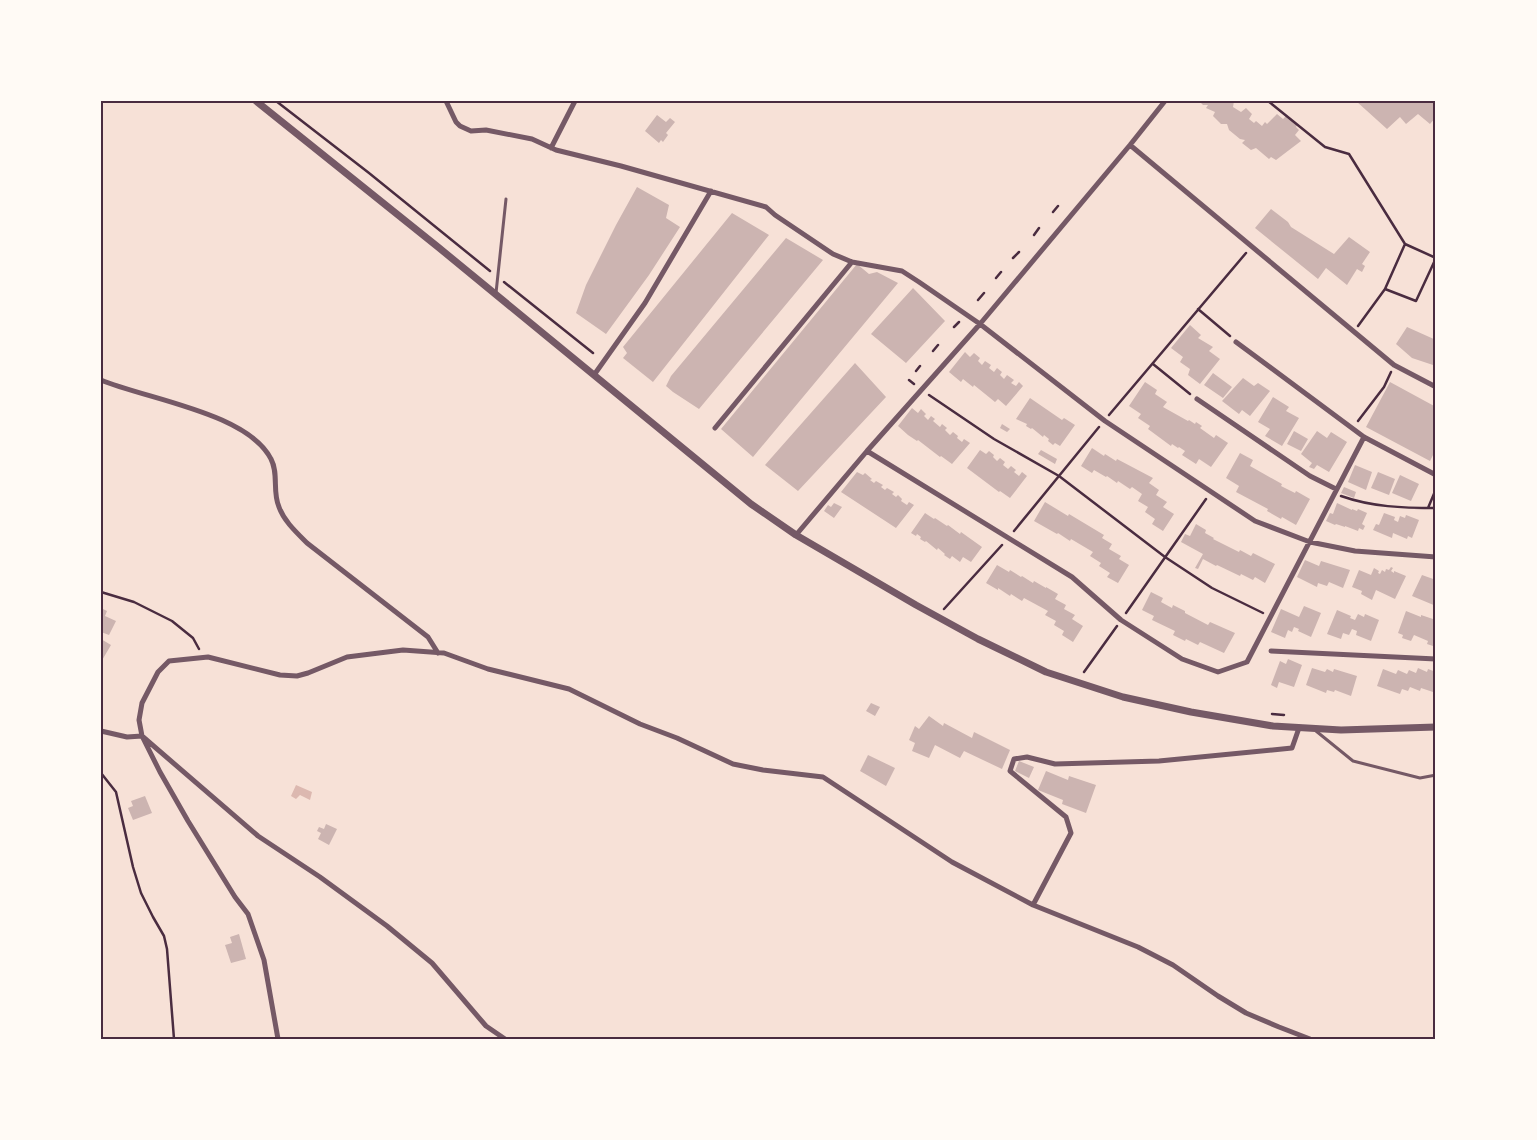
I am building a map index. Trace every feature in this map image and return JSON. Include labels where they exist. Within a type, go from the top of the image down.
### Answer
[{"type":"street","points":[[256,101],[751,504],[796,535],[978,639],[1046,672],[1123,697],[1181,710],[1273,726],[1299,728],[1341,730],[1436,727]]},
{"type":"street","points":[[446,101],[456,122],[471,131],[486,130],[532,139],[551,148],[766,207],[833,254],[852,262],[902,271],[980,324],[1105,420],[1255,521],[1310,542],[1355,551],[1436,558]]},
{"type":"street","points":[[551,148],[575,101]]},
{"type":"street","points":[[796,535],[921,389],[980,324],[1165,101]]},
{"type":"street","points":[[1130,145],[1394,365],[1436,387]]},
{"type":"street","points":[[594,375],[646,303],[711,191]]},
{"type":"street","points":[[715,428],[852,262]]},
{"type":"street","points":[[1236,342],[1364,437],[1436,475]]},
{"type":"street","points":[[101,380],[201,412],[231,425],[257,440],[271,458],[276,474],[278,506],[289,525],[307,543],[428,637],[438,653]]},
{"type":"street","points":[[1197,399],[1310,476],[1336,491]]},
{"type":"street","points":[[867,451],[1072,577],[1121,620],[1182,659],[1218,672],[1247,662],[1364,437]]},
{"type":"street","points":[[278,1039],[264,960],[248,914],[235,898],[188,820],[160,772],[142,736],[138,720],[142,703],[158,672],[169,661],[208,657],[280,675],[297,676],[347,658],[404,650],[444,654],[488,669],[569,689],[640,724],[677,738],[733,764],[823,778],[952,862],[1033,904],[1138,947],[1173,965],[1246,1013],[1310,1039]]},
{"type":"street","points":[[1271,651],[1436,659]]},
{"type":"street","points":[[1033,904],[1071,833],[1066,817],[1010,771],[1014,759],[1027,757],[1055,764],[1149,761],[1292,748],[1299,728]]},
{"type":"street","points":[[101,731],[127,738],[142,736],[258,836],[320,877],[432,963],[486,1026],[505,1039]]},
{"type":"lane","points":[[496,296],[506,199]]},
{"type":"lane","points":[[1314,729],[1353,761],[1420,778],[1436,775]]},
{"type":"path","points":[[276,101],[370,173],[593,353]]},
{"type":"path","points":[[1268,101],[1325,147],[1349,154],[1405,244],[1436,258],[1416,300],[1384,289]]},
{"type":"path","points":[[1053,212],[1058,206]]},
{"type":"path","points":[[1034,235],[1040,228]]},
{"type":"path","points":[[1354,332],[1384,289],[1405,244]]},
{"type":"path","points":[[942,611],[1008,538],[1252,246]]},
{"type":"path","points":[[1013,258],[1019,252]]},
{"type":"path","points":[[996,278],[1001,272]]},
{"type":"path","points":[[978,300],[984,293]]},
{"type":"path","points":[[1198,309],[1236,342]]},
{"type":"path","points":[[954,327],[959,322]]},
{"type":"path","points":[[933,351],[938,345]]},
{"type":"path","points":[[1153,364],[1197,399]]},
{"type":"path","points":[[1356,424],[1384,387],[1394,365]]},
{"type":"path","points":[[916,372],[920,366]]},
{"type":"path","points":[[908,380],[994,439],[1060,476],[1165,557],[1212,588],[1271,617]]},
{"type":"path","points":[[1428,508],[1436,489]]},
{"type":"path","points":[[1336,491],[1353,500],[1391,508],[1436,508]]},
{"type":"path","points":[[1084,672],[1211,492]]},
{"type":"path","points":[[101,592],[134,602],[172,621],[193,638],[204,658]]},
{"type":"path","points":[[1271,714],[1291,716]]},
{"type":"path","points":[[101,773],[116,792],[136,876],[142,893],[166,942],[174,1039]]},
{"type":"shaded area","points":[[296,785],[312,792],[310,800],[300,795],[296,799],[291,796]]},
{"type":"building","points":[[1199,101],[1234,101],[1233,107],[1241,112],[1246,108],[1252,114],[1249,119],[1254,123],[1256,121],[1262,126],[1265,122],[1267,124],[1277,114],[1283,119],[1286,116],[1297,125],[1296,127],[1299,130],[1295,135],[1301,141],[1276,160],[1271,157],[1269,159],[1256,148],[1251,150],[1242,143],[1245,140],[1240,139],[1229,130],[1227,124],[1221,124],[1213,116],[1215,112],[1206,108],[1208,105],[1203,105]]},
{"type":"building","points":[[1356,101],[1436,101],[1436,117],[1430,124],[1418,114],[1406,124],[1400,117],[1387,129]]},
{"type":"building","points":[[657,115],[666,122],[670,118],[675,122],[666,133],[668,135],[663,142],[661,140],[659,143],[645,131]]},
{"type":"building","points":[[637,187],[669,205],[666,218],[680,227],[649,275],[606,334],[576,313],[586,285]]},
{"type":"building","points":[[1271,209],[1288,222],[1291,227],[1334,254],[1349,237],[1370,252],[1362,264],[1365,266],[1362,272],[1357,269],[1347,285],[1326,268],[1318,279],[1255,228]]},
{"type":"building","points":[[732,213],[769,235],[653,382],[623,358],[627,353],[623,347]]},
{"type":"building","points":[[786,238],[823,260],[699,409],[666,386],[671,376]]},
{"type":"building","points":[[857,264],[869,274],[877,272],[898,283],[753,457],[721,429]]},
{"type":"building","points":[[913,288],[945,321],[906,363],[871,334]]},
{"type":"building","points":[[1190,325],[1201,335],[1198,338],[1213,347],[1209,351],[1220,359],[1200,384],[1188,375],[1190,369],[1180,362],[1183,357],[1171,348]]},
{"type":"building","points":[[1407,327],[1436,340],[1436,366],[1412,358],[1396,344]]},
{"type":"building","points":[[965,352],[970,357],[974,353],[980,358],[978,361],[982,365],[985,361],[991,365],[989,368],[994,372],[997,368],[1002,372],[1000,375],[1004,379],[1007,375],[1014,380],[1011,383],[1016,386],[1019,382],[1023,386],[1006,406],[998,399],[995,402],[974,385],[973,387],[963,379],[961,382],[949,372]]},
{"type":"building","points":[[855,363],[886,397],[798,491],[765,465]]},
{"type":"building","points":[[1213,373],[1232,387],[1223,398],[1204,385]]},
{"type":"building","points":[[1243,378],[1254,386],[1258,383],[1270,391],[1250,416],[1242,410],[1239,414],[1222,401]]},
{"type":"building","points":[[1145,382],[1157,390],[1155,394],[1167,402],[1163,407],[1188,421],[1195,424],[1196,422],[1202,426],[1200,428],[1214,438],[1216,435],[1228,443],[1211,467],[1199,459],[1196,464],[1182,455],[1185,451],[1172,444],[1171,446],[1148,429],[1150,426],[1138,418],[1141,414],[1129,406]]},
{"type":"building","points":[[1390,382],[1436,407],[1436,449],[1430,461],[1366,427]]},
{"type":"building","points":[[1273,397],[1289,407],[1286,411],[1299,418],[1282,446],[1265,436],[1270,429],[1258,422]]},
{"type":"building","points":[[1030,398],[1062,420],[1064,418],[1075,425],[1060,446],[1055,443],[1053,445],[1044,435],[1043,437],[1032,428],[1026,426],[1027,424],[1016,419]]},
{"type":"building","points":[[912,408],[918,413],[921,409],[926,414],[924,416],[928,420],[931,416],[935,419],[933,421],[940,427],[942,424],[947,428],[945,430],[950,435],[953,432],[962,442],[964,439],[970,443],[952,464],[908,435],[898,426]]},
{"type":"building","points":[[1002,424],[1010,429],[1007,432],[1000,428]]},
{"type":"building","points":[[1294,431],[1308,439],[1301,451],[1287,444]]},
{"type":"building","points":[[1317,431],[1327,438],[1331,432],[1347,442],[1329,472],[1317,465],[1314,469],[1309,467],[1312,463],[1301,454]]},
{"type":"building","points":[[1092,448],[1104,456],[1105,454],[1116,461],[1117,459],[1153,478],[1149,483],[1159,490],[1156,495],[1167,502],[1163,507],[1174,514],[1163,531],[1152,524],[1155,519],[1145,512],[1148,507],[1138,501],[1142,494],[1132,487],[1130,489],[1118,481],[1117,483],[1094,470],[1092,473],[1081,466]]},
{"type":"building","points":[[980,450],[986,454],[989,451],[997,461],[1000,458],[1005,462],[1003,465],[1008,469],[1011,466],[1019,476],[1022,472],[1027,476],[1010,498],[967,468]]},
{"type":"building","points":[[1041,450],[1057,459],[1055,464],[1038,454]]},
{"type":"building","points":[[1240,453],[1253,460],[1250,466],[1282,484],[1281,486],[1295,493],[1296,491],[1310,499],[1296,525],[1282,517],[1281,519],[1267,511],[1268,509],[1236,492],[1239,486],[1226,478]]},
{"type":"building","points":[[1355,465],[1372,472],[1366,490],[1348,482]]},
{"type":"building","points":[[857,472],[863,475],[865,473],[874,483],[876,481],[883,485],[881,487],[885,490],[887,488],[894,492],[892,494],[896,497],[898,495],[902,499],[901,501],[907,505],[909,502],[914,505],[896,528],[841,492]]},
{"type":"building","points":[[1378,472],[1395,479],[1389,495],[1371,488]]},
{"type":"building","points":[[1400,475],[1419,484],[1411,501],[1392,493]]},
{"type":"building","points":[[1344,487],[1356,492],[1354,498],[1341,493]]},
{"type":"building","points":[[1045,502],[1104,535],[1102,538],[1112,544],[1109,549],[1121,556],[1119,559],[1129,565],[1118,583],[1107,577],[1110,573],[1099,566],[1101,563],[1090,556],[1093,552],[1034,521]]},
{"type":"building","points":[[834,503],[842,507],[834,518],[824,511],[828,505],[831,507]]},
{"type":"building","points":[[1337,503],[1352,510],[1357,511],[1358,509],[1367,513],[1362,524],[1365,526],[1363,530],[1359,528],[1358,531],[1326,521],[1330,513],[1333,514]]},
{"type":"building","points":[[925,513],[948,525],[960,534],[961,532],[982,547],[971,562],[963,557],[960,562],[952,556],[950,559],[938,548],[937,550],[926,541],[920,539],[921,537],[917,534],[916,536],[911,533]]},
{"type":"building","points":[[1384,513],[1395,517],[1394,520],[1398,522],[1400,516],[1405,518],[1406,515],[1419,520],[1412,538],[1408,536],[1407,539],[1393,533],[1392,538],[1373,530],[1376,524],[1379,525]]},
{"type":"building","points":[[1196,524],[1206,530],[1205,533],[1213,539],[1239,552],[1240,550],[1251,556],[1253,553],[1275,564],[1265,583],[1255,577],[1253,580],[1241,574],[1240,576],[1203,559],[1198,569],[1195,568],[1203,554],[1181,542],[1185,534],[1190,536]]},
{"type":"building","points":[[1305,560],[1319,566],[1321,561],[1350,570],[1343,588],[1329,582],[1327,586],[1318,583],[1317,587],[1297,577]]},
{"type":"building","points":[[997,565],[1058,594],[1055,599],[1066,605],[1064,609],[1075,615],[1072,619],[1083,626],[1073,642],[1062,635],[1064,631],[1054,625],[1056,621],[1045,615],[1048,611],[1024,598],[1022,601],[1011,594],[1010,596],[986,583]]},
{"type":"building","points":[[1391,567],[1393,568],[1391,571],[1394,573],[1394,571],[1406,576],[1395,599],[1376,590],[1372,600],[1361,594],[1362,591],[1352,587],[1359,570],[1371,575],[1374,568],[1380,574],[1382,570],[1385,572],[1386,569],[1389,570]]},
{"type":"building","points":[[1422,575],[1436,580],[1436,606],[1412,596]]},
{"type":"building","points":[[1151,592],[1163,598],[1161,602],[1172,608],[1173,605],[1208,625],[1210,622],[1235,633],[1224,653],[1200,642],[1198,645],[1186,639],[1185,641],[1173,635],[1175,631],[1152,620],[1154,616],[1142,610]]},
{"type":"building","points":[[1304,606],[1321,613],[1311,637],[1294,627],[1292,632],[1288,630],[1285,638],[1271,632],[1281,609],[1299,617]]},
{"type":"building","points":[[101,608],[107,611],[105,616],[116,621],[109,635],[101,632]]},
{"type":"building","points":[[1337,610],[1351,616],[1350,618],[1355,620],[1358,614],[1364,617],[1365,614],[1379,620],[1371,641],[1356,635],[1357,631],[1352,629],[1349,635],[1343,633],[1341,639],[1327,634]]},
{"type":"building","points":[[1406,611],[1436,620],[1436,639],[1433,646],[1427,644],[1428,641],[1414,635],[1411,641],[1402,638],[1403,635],[1398,633]]},
{"type":"building","points":[[101,639],[111,645],[101,662]]},
{"type":"building","points":[[1288,659],[1302,665],[1294,687],[1279,682],[1277,688],[1271,685],[1280,661],[1286,664]]},
{"type":"building","points":[[1312,668],[1325,672],[1327,669],[1333,672],[1334,669],[1357,676],[1351,696],[1335,690],[1334,692],[1327,690],[1326,693],[1306,685]]},
{"type":"building","points":[[1418,668],[1427,672],[1428,669],[1436,672],[1436,693],[1421,688],[1420,691],[1410,687],[1408,691],[1402,689],[1400,694],[1377,686],[1383,669],[1396,674],[1398,670],[1407,674],[1409,670],[1416,673]]},
{"type":"building","points":[[871,703],[880,707],[875,716],[866,711]]},
{"type":"building","points":[[929,716],[943,726],[944,723],[972,738],[974,732],[1010,750],[1002,769],[964,751],[960,758],[935,745],[929,758],[912,751],[915,743],[909,740],[915,726],[919,729]]},
{"type":"building","points":[[868,755],[895,768],[886,786],[860,771]]},
{"type":"building","points":[[1019,761],[1034,767],[1029,778],[1015,771]]},
{"type":"building","points":[[1046,771],[1068,780],[1069,776],[1096,785],[1086,813],[1062,804],[1063,800],[1038,790]]},
{"type":"building","points":[[145,796],[152,813],[133,820],[128,808],[133,806],[131,801]]},
{"type":"building","points":[[326,824],[337,829],[329,845],[318,839],[321,833],[317,831],[319,827],[324,829]]},
{"type":"building","points":[[239,934],[246,959],[231,963],[225,945],[232,943],[230,937]]}]
